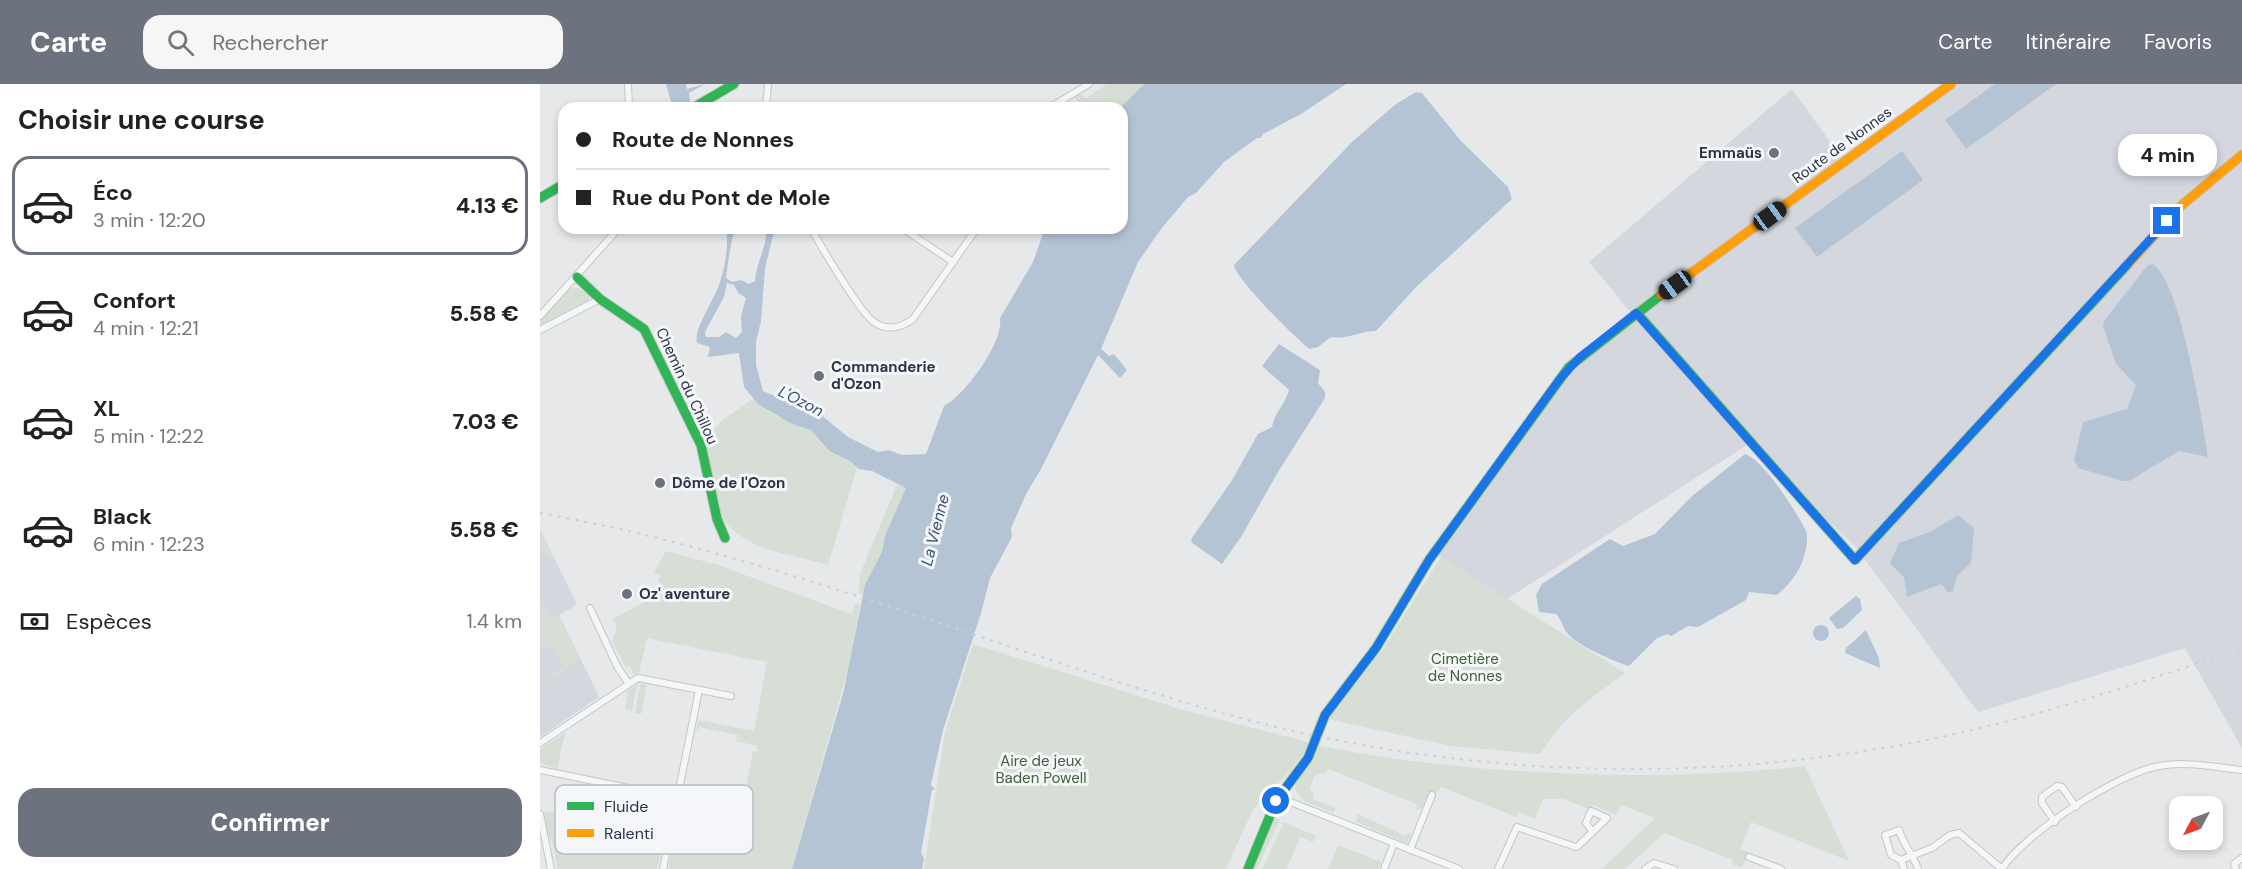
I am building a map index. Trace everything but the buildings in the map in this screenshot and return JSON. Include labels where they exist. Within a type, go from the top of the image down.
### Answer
[{"type":"street","points":[[628,84],[629,102]]},
{"type":"street","points":[[703,102],[734,84]]},
{"type":"street","points":[[766,102],[768,84]]},
{"type":"street","points":[[1059,102],[1089,84]]},
{"type":"street","name":"Route de Nonnes","points":[[1248,869],[1278,797],[1308,758],[1325,715],[1376,648],[1429,560],[1559,380],[1579,358],[1636,313],[1951,84]]},
{"type":"street","points":[[1636,313],[1855,560],[2182,204],[2242,155]]},
{"type":"street","points":[[540,198],[558,188]]},
{"type":"street","points":[[540,316],[614,234]]},
{"type":"street","points":[[815,234],[870,320],[882,326],[896,327],[913,319],[973,234]]},
{"type":"street","points":[[911,234],[953,262]]},
{"type":"street","name":"Chemin du Chillou","points":[[577,277],[600,299],[641,326],[655,349],[701,445],[717,519],[725,538]]},
{"type":"street","points":[[540,330],[600,299]]},
{"type":"street","points":[[590,608],[617,666],[629,684]]},
{"type":"street","points":[[540,743],[640,678],[731,696]]},
{"type":"street","points":[[680,785],[699,690]]},
{"type":"street","points":[[1900,860],[1932,848],[1950,835],[1959,833],[2002,869],[2021,846],[2121,779],[2157,766],[2186,764],[2242,770]]},
{"type":"street","points":[[540,770],[613,785]]},
{"type":"street","points":[[2055,822],[2042,803],[2042,797],[2058,786],[2062,787],[2076,807]]},
{"type":"street","points":[[1410,850],[1432,795]]},
{"type":"street","points":[[1278,797],[1459,869]]},
{"type":"street","points":[[540,814],[551,869]]},
{"type":"street","points":[[1498,869],[1517,827],[1576,847],[1593,832]]},
{"type":"street","points":[[1904,869],[1900,860],[1892,855],[1885,835],[1899,830],[1905,849],[1914,856],[1918,869]]},
{"type":"street","points":[[1384,869],[1394,843]]},
{"type":"street","points":[[663,869],[666,854]]},
{"type":"street","points":[[1749,857],[1779,869]]},
{"type":"street","points":[[2236,869],[2234,864],[2242,858]]},
{"type":"street","points":[[1645,869],[1654,862],[1674,869]]},
{"type":"shaded area","points":[[1942,84],[2242,84],[2242,748],[2185,648],[1978,712],[1855,546],[1747,445],[1507,599],[1438,555],[1572,372],[1637,320],[1589,262],[1792,89],[1841,157]]},
{"type":"shaded area","points":[[540,529],[577,605],[559,615],[599,697],[540,737]]},
{"type":"green space","points":[[1107,84],[1144,84],[1126,102],[1078,102],[1075,98],[1082,93],[1085,99]]},
{"type":"green space","points":[[578,288],[589,295],[589,301],[540,326],[540,320],[570,289]]},
{"type":"green space","points":[[753,399],[773,415],[811,430],[828,451],[850,461],[857,468],[828,565],[783,554],[753,543],[740,536],[720,514],[704,444],[721,421]]},
{"type":"green space","points":[[897,485],[908,488],[864,595],[859,593],[860,574]]},
{"type":"green space","points":[[540,530],[554,559],[550,560],[540,550]]},
{"type":"green space","points":[[666,551],[718,565],[851,614],[856,603],[860,605],[849,666],[792,869],[668,869],[671,854],[753,854],[753,785],[746,785],[753,751],[757,752],[758,746],[736,741],[737,735],[699,727],[696,732],[698,720],[754,731],[767,662],[647,638],[639,673],[633,674],[630,666],[626,668],[612,641],[617,628],[613,619],[664,592],[658,580],[661,577],[654,572]]},
{"type":"green space","name":"Cimetière de Nonnes","points":[[1441,557],[1625,673],[1568,718],[1540,754],[1451,746],[1328,719],[1383,649]]},
{"type":"green space","points":[[540,600],[551,618],[558,615],[580,660],[546,682],[562,665],[551,648],[540,647]]},
{"type":"green space","name":"Aire de jeux Baden Powell","points":[[973,644],[1180,709],[1311,743],[1292,769],[1253,809],[1226,869],[924,869],[945,732]]},
{"type":"green space","points":[[640,684],[647,685],[641,714],[635,713]]},
{"type":"green space","points":[[637,685],[632,711],[625,709],[628,691]]},
{"type":"green space","points":[[565,733],[557,769],[540,763],[540,749]]},
{"type":"green space","points":[[1318,745],[1425,763],[1569,774],[1726,773],[1805,766],[1849,861],[1751,822],[1740,849],[1748,852],[1742,868],[1732,864],[1733,860],[1664,833],[1625,869],[1602,869],[1655,818],[1621,805],[1616,815],[1593,805],[1589,809],[1564,799],[1543,799],[1535,819],[1519,812],[1516,817],[1441,787],[1433,797],[1427,796],[1422,808],[1418,810],[1415,809],[1417,804],[1328,769],[1326,773],[1314,776],[1310,789],[1314,794],[1313,799],[1336,808],[1334,813],[1304,801],[1295,789]]},
{"type":"green space","points":[[544,812],[555,812],[555,854],[660,854],[657,869],[558,869],[552,841],[546,832],[540,834],[540,825],[546,821]]},
{"type":"green space","points":[[1357,814],[1406,836],[1408,833],[1411,835],[1407,843],[1356,822]]},
{"type":"green space","points":[[1274,818],[1280,820],[1257,869],[1252,869]]},
{"type":"green space","points":[[1284,822],[1316,836],[1313,842],[1300,837],[1287,869],[1262,869]]},
{"type":"green space","points":[[1338,845],[1381,862],[1379,869],[1328,869]]},
{"type":"water","points":[[666,84],[686,84],[687,89],[705,84],[689,93],[690,102],[671,102]]},
{"type":"water","name":"La Vienne","points":[[1144,84],[1346,84],[1301,114],[1263,134],[1261,138],[1257,138],[1224,162],[1196,193],[1188,197],[1161,229],[1138,262],[1101,349],[1109,356],[1114,354],[1127,370],[1120,378],[1098,355],[1041,469],[1026,494],[1011,528],[1012,537],[990,578],[943,730],[931,785],[935,789],[932,790],[921,853],[924,858],[922,869],[792,869],[844,690],[865,585],[882,552],[885,536],[906,488],[872,471],[859,469],[850,461],[829,451],[811,430],[790,423],[758,404],[744,387],[739,353],[708,357],[710,347],[697,343],[698,331],[723,272],[727,234],[733,234],[726,278],[732,282],[741,280],[749,284],[755,281],[766,234],[774,234],[765,268],[761,321],[756,342],[756,365],[763,391],[821,415],[848,437],[878,452],[889,450],[902,455],[926,454],[944,406],[972,380],[990,353],[1000,328],[1000,318],[1033,262],[1043,234],[1128,234],[1128,102],[1126,102]],"holes":[[[727,283],[734,285],[738,293],[746,298],[741,316],[742,332],[736,338],[726,332],[719,337],[706,337],[705,332],[724,297]]]},
{"type":"water","points":[[1995,84],[2056,84],[1966,149],[1945,120]]},
{"type":"water","points":[[1416,92],[1422,93],[1460,140],[1508,187],[1512,199],[1416,287],[1376,331],[1331,337],[1318,347],[1310,349],[1255,295],[1234,265],[1353,141],[1396,104]]},
{"type":"water","points":[[1902,151],[1923,180],[1817,257],[1795,228]]},
{"type":"water","points":[[2152,264],[2162,275],[2172,295],[2181,322],[2208,457],[2179,451],[2129,481],[2123,481],[2078,468],[2074,460],[2083,422],[2127,409],[2136,385],[2116,364],[2103,326],[2104,321],[2147,266]]},
{"type":"water","points":[[1279,344],[1320,370],[1318,383],[1325,392],[1325,398],[1278,472],[1241,537],[1222,564],[1191,542],[1192,538],[1232,480],[1258,434],[1272,427],[1287,395],[1289,390],[1262,366]]},
{"type":"water","points":[[1745,454],[1753,458],[1771,477],[1807,533],[1800,568],[1777,595],[1749,592],[1746,600],[1698,627],[1688,626],[1671,636],[1667,634],[1657,638],[1629,666],[1580,644],[1566,632],[1556,614],[1539,612],[1536,595],[1542,584],[1610,539],[1623,546],[1655,534],[1691,497]]},
{"type":"water","points":[[1958,515],[1974,528],[1971,563],[1957,576],[1953,591],[1948,592],[1941,584],[1907,597],[1904,577],[1890,563],[1899,543],[1932,531]]},
{"type":"water","points":[[1856,596],[1860,599],[1862,610],[1843,628],[1837,629],[1829,618]]},
{"type":"water","points":[[1818,625],[1824,625],[1829,633],[1827,639],[1818,641],[1813,636],[1813,630]]},
{"type":"water","points":[[1866,630],[1879,658],[1880,668],[1845,653],[1846,648]]},
{"type":"railway","points":[[540,513],[712,552],[880,603],[1047,659],[1215,711],[1306,734],[1398,751],[1490,762],[1584,768],[1677,768],[1770,763],[1863,751],[1955,734],[2028,716],[2242,649]]},
{"type":"traffic: fast","points":[[703,102],[734,84]]},
{"type":"traffic: fast","points":[[540,198],[558,188]]},
{"type":"traffic: fast","points":[[1637,313],[1855,560],[2129,263]]},
{"type":"traffic: fast","points":[[577,277],[600,299],[644,329],[701,445],[717,519],[725,538]]},
{"type":"traffic: fast","points":[[1248,869],[1276,801],[1308,758],[1325,715],[1376,648],[1429,560],[1569,367],[1661,295]]},
{"type":"traffic: slow","points":[[1661,295],[1951,84]]},
{"type":"traffic: slow","points":[[2129,263],[2182,205],[2242,155]]},
{"type":"place","name":"Emmaüs","points":[[1774,153]]},
{"type":"place","name":"Commanderie d'Ozon","points":[[819,376]]},
{"type":"place","name":"Dôme de l'Ozon","points":[[660,483]]},
{"type":"place","name":"Oz' aventure","points":[[627,594]]},
{"type":"route","points":[[1276,801],[1308,758],[1314,747],[1318,726],[1376,648],[1429,560],[1559,380],[1597,342],[1636,313],[1855,560],[2167,221]]},
{"type":"water label","name":"L'Ozon","points":[[801,401]]}]
